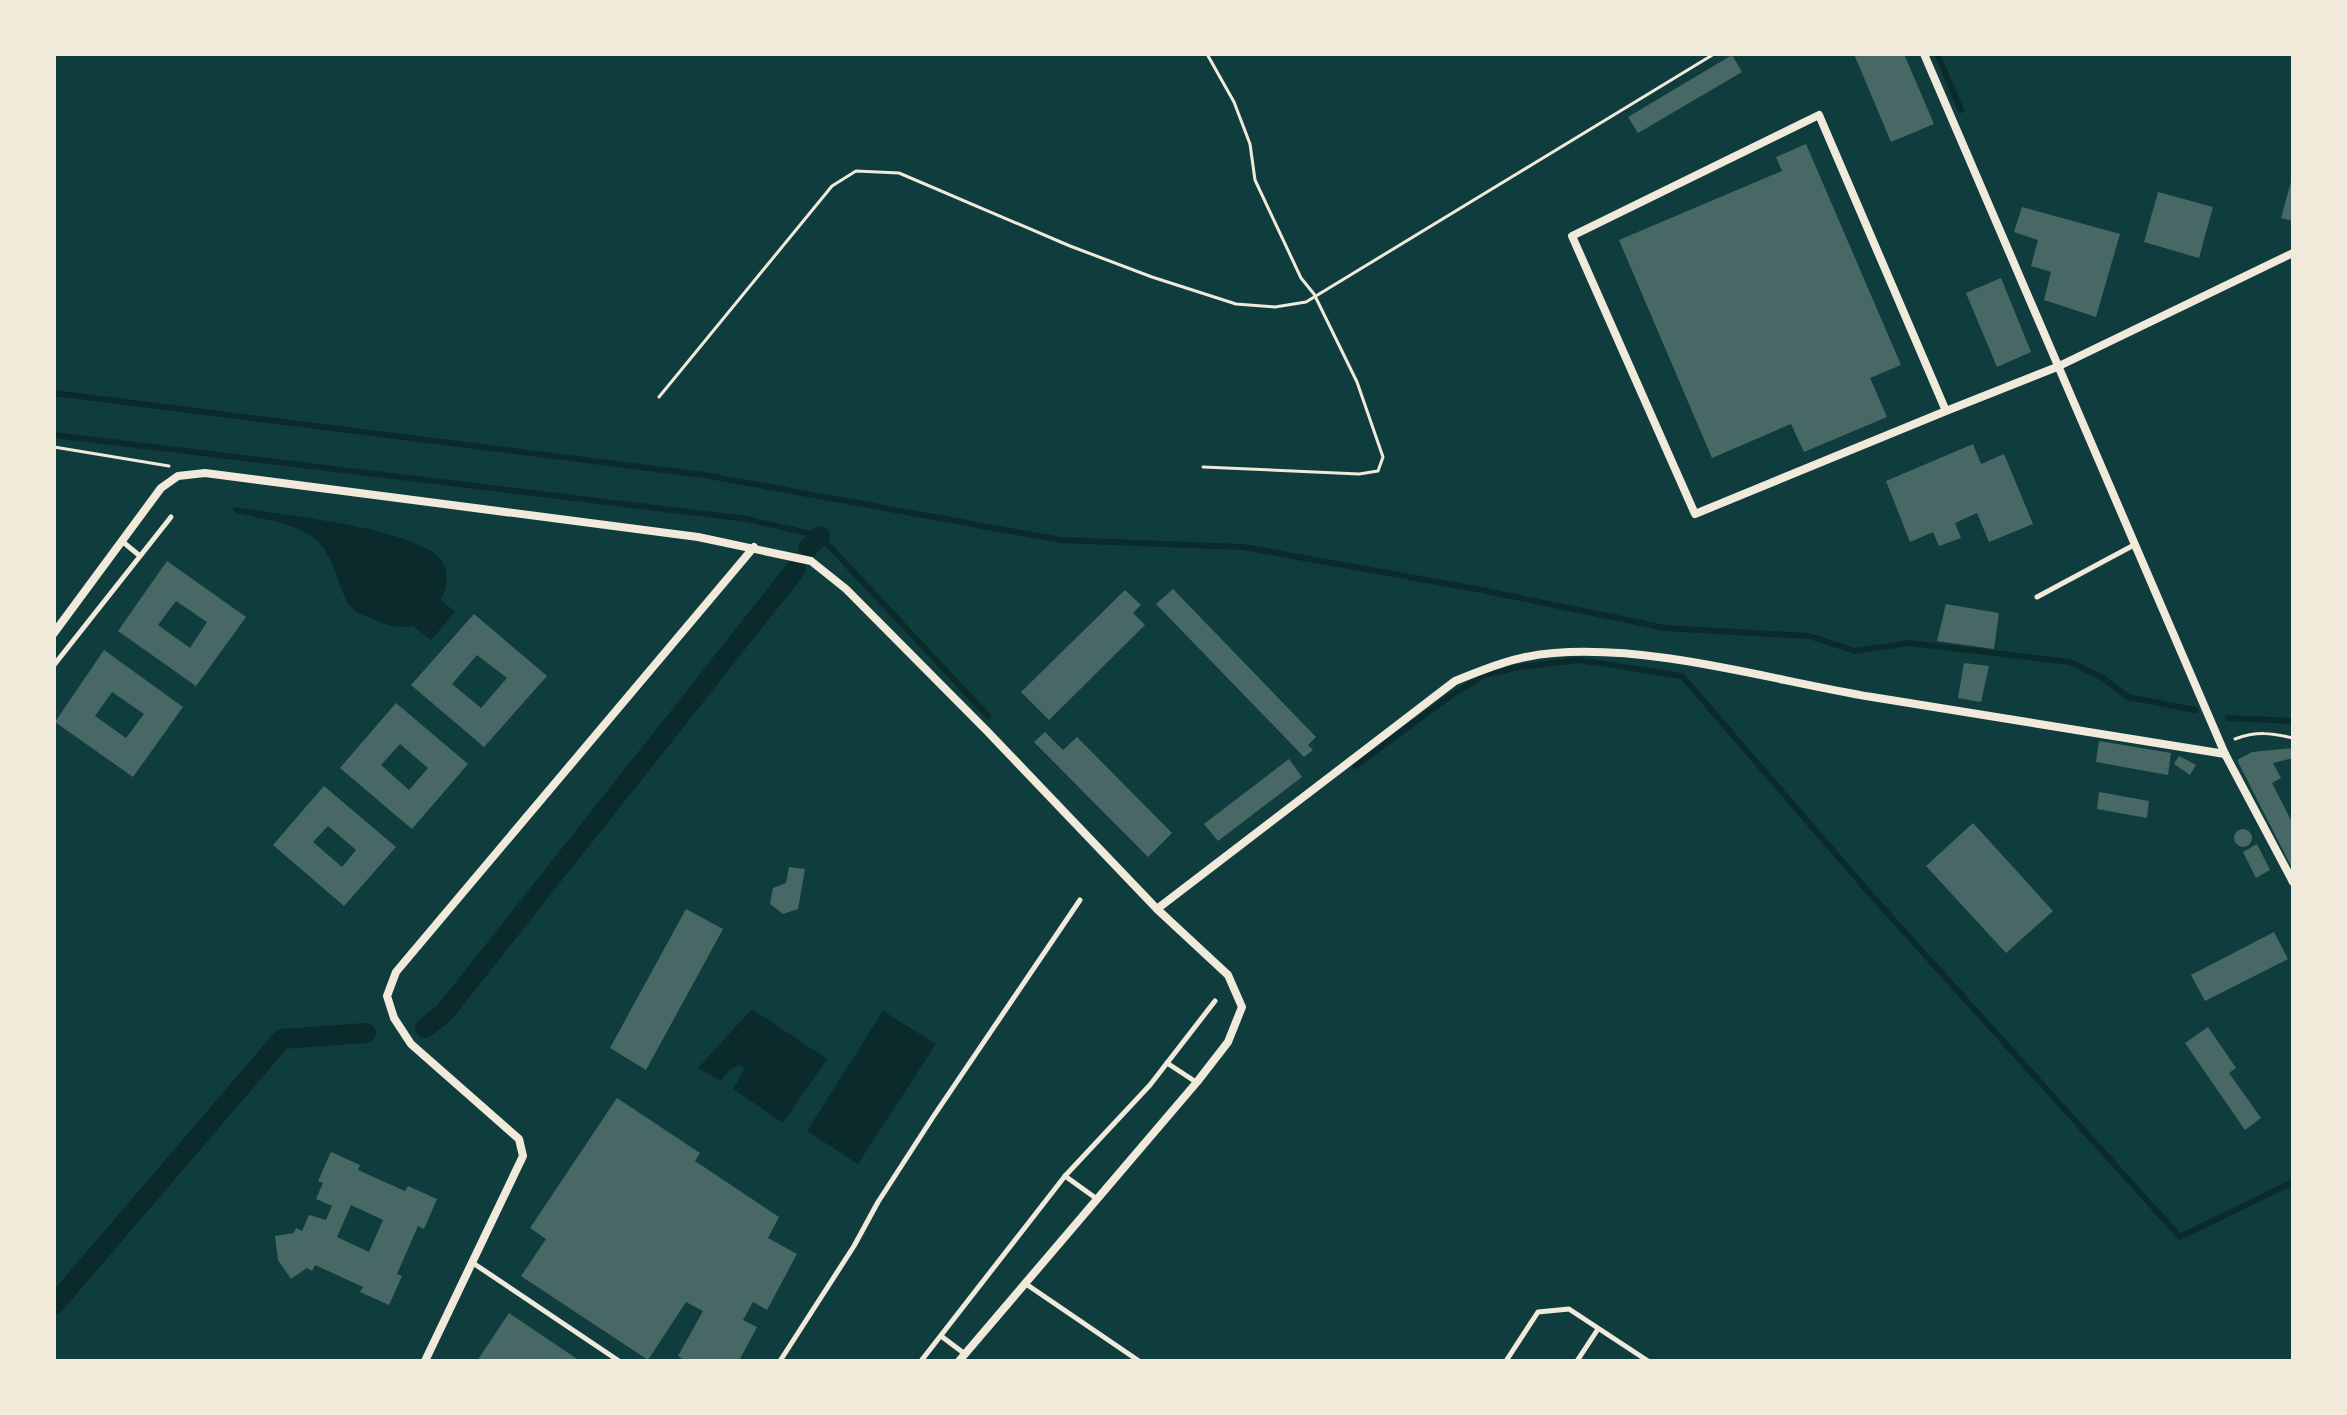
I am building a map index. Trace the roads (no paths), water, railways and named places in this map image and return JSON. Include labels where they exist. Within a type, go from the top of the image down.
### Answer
[{"type":"street","points":[[1924,54],[2225,754],[2293,882]]},
{"type":"street","points":[[1946,411],[1819,115],[1572,236],[1695,514],[2057,367],[2293,253]]},
{"type":"street","points":[[54,633],[161,488],[178,476],[205,473],[698,537],[811,561],[846,589],[1157,909],[1228,975],[1242,1007],[1228,1042],[1197,1082],[962,1358]]},
{"type":"street","points":[[425,1361],[523,1156],[519,1139],[411,1044],[394,1018],[387,996],[396,972],[754,547]]},
{"type":"street","points":[[1157,909],[1455,681],[1502,662],[1553,653],[1600,652],[1654,657],[1868,697],[2225,754]]},
{"type":"lane","points":[[54,665],[171,517]]},
{"type":"lane","points":[[123,542],[140,556]]},
{"type":"lane","points":[[2037,597],[2135,545]]},
{"type":"lane","points":[[780,1361],[933,1117],[1080,900]]},
{"type":"lane","points":[[921,1361],[1065,1176],[1150,1085],[1215,1001]]},
{"type":"lane","points":[[1167,1063],[1197,1082]]},
{"type":"lane","points":[[1065,1176],[1097,1199]]},
{"type":"lane","points":[[473,1263],[619,1361]]},
{"type":"lane","points":[[1025,1284],[1139,1361]]},
{"type":"lane","points":[[1506,1361],[1538,1312],[1569,1309],[1648,1361]]},
{"type":"lane","points":[[1577,1361],[1598,1329]]},
{"type":"lane","points":[[941,1336],[962,1358]]},
{"type":"water","points":[[233,507],[344,524],[404,539],[427,549],[441,560],[446,569],[447,580],[441,600],[455,612],[431,640],[413,626],[390,625],[362,615],[344,596],[329,557],[316,540],[288,525],[234,512]]},
{"type":"water","points":[[752,1009],[827,1059],[783,1123],[733,1089],[745,1068],[740,1065],[729,1070],[721,1081],[698,1068]]},
{"type":"water","points":[[883,1011],[936,1044],[858,1164],[807,1131]]},
{"type":"waterway","points":[[1937,54],[1961,110]]},
{"type":"waterway","points":[[54,393],[704,475],[1060,540],[1243,547],[1482,590],[1665,628],[1809,636],[1855,651],[1909,643],[2070,662],[2103,678],[2128,697],[2195,710]]},
{"type":"waterway","points":[[54,435],[747,519],[820,536],[988,716]]},
{"type":"waterway","points":[[808,548],[820,536]]},
{"type":"waterway","points":[[425,1028],[444,1013],[796,569]]},
{"type":"waterway","points":[[1355,766],[1484,675],[1519,667],[1579,660],[1682,676],[1872,896],[2180,1237],[2293,1182]]},
{"type":"waterway","points":[[2228,718],[2293,721]]},
{"type":"waterway","points":[[54,1305],[282,1039],[366,1033]]}]
